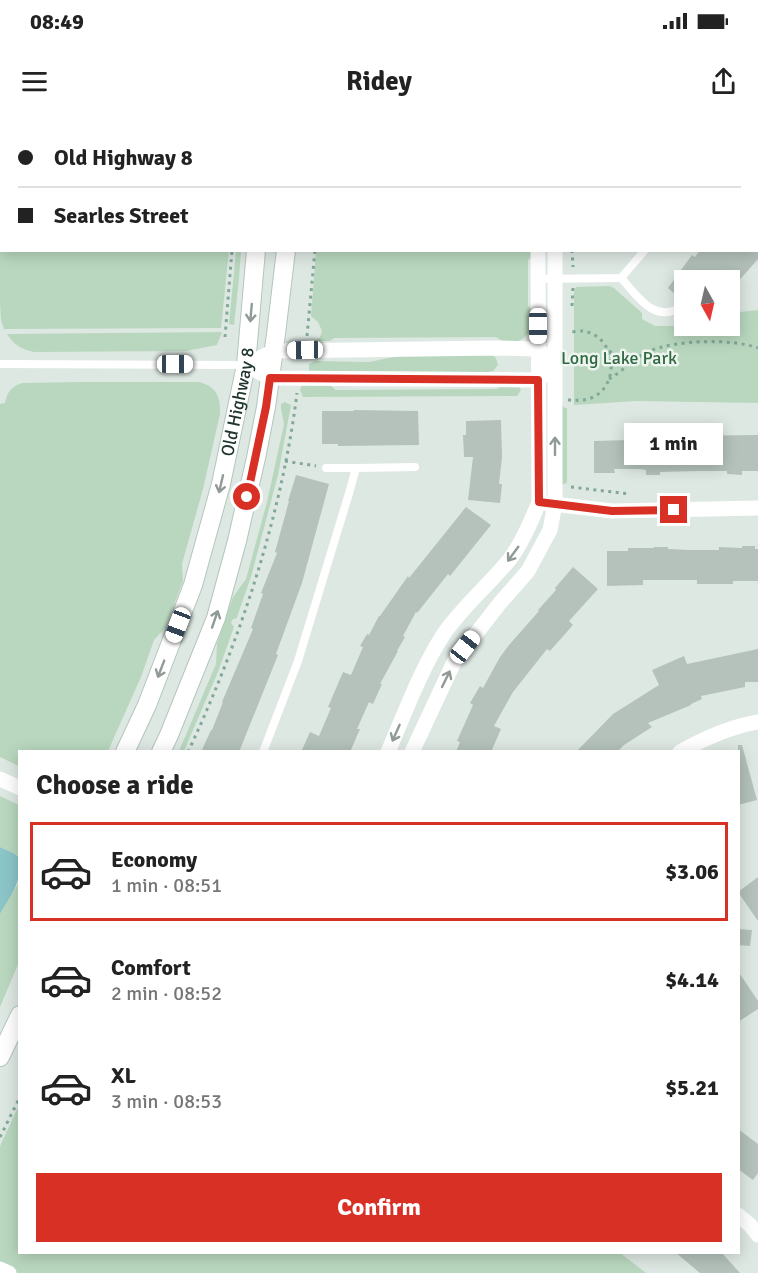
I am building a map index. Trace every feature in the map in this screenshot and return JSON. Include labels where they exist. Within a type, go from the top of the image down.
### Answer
[{"type":"street","name":"Old Highway 8","points":[[126,750],[147,705],[193,585],[221,484],[246,365],[256,252]]},
{"type":"street","name":"Old Highway 8","points":[[162,750],[216,618],[237,541],[266,407],[286,252]]},
{"type":"street","points":[[389,750],[425,667],[444,634],[508,560],[527,531],[539,502],[538,252]]},
{"type":"street","points":[[413,750],[454,662],[528,570],[550,530],[555,504],[555,252]]},
{"type":"street","points":[[246,365],[274,351],[495,348],[538,349],[554,366]]},
{"type":"street","points":[[246,365],[270,378],[538,380],[554,366]]},
{"type":"street","points":[[539,502],[612,511],[758,508]]},
{"type":"street","points":[[410,700],[431,710]]},
{"type":"street","points":[[684,750],[707,737],[758,722]]},
{"type":"street","points":[[0,779],[18,787]]},
{"type":"street","points":[[0,1057],[18,1019]]},
{"type":"street","points":[[740,1217],[758,1234]]},
{"type":"street","points":[[0,1269],[9,1273]]},
{"type":"lane","points":[[621,278],[643,252]]},
{"type":"lane","points":[[538,279],[621,278],[651,310],[663,313],[674,312]]},
{"type":"lane","points":[[0,364],[246,365]]},
{"type":"lane","points":[[326,468],[415,467]]},
{"type":"lane","points":[[264,750],[298,661],[356,468]]},
{"type":"path","points":[[225,337],[232,252]]},
{"type":"path","points":[[306,341],[315,252]]},
{"type":"path","points":[[555,332],[591,334],[598,338],[608,350],[632,362]]},
{"type":"path","points":[[609,379],[647,352],[672,345],[705,342],[749,345],[758,348]]},
{"type":"path","points":[[555,401],[588,399],[602,390],[609,379],[611,365],[608,350]]},
{"type":"path","points":[[190,750],[217,686],[243,615],[273,515],[292,429],[298,387]]},
{"type":"path","points":[[285,461],[326,468]]},
{"type":"path","points":[[569,487],[629,494]]},
{"type":"path","points":[[0,1137],[18,1101]]},
{"type":"green space","points":[[0,252],[229,252],[221,328],[4,329],[0,304]]},
{"type":"green space","points":[[236,252],[241,252],[234,325],[229,324]]},
{"type":"green space","points":[[316,252],[533,252],[533,256],[528,260],[528,306],[532,314],[531,327],[525,337],[514,342],[496,337],[334,338],[330,341],[315,341],[320,337],[322,331],[318,322],[311,316]]},
{"type":"green space","name":"Long Lake Park","points":[[609,286],[614,288],[642,313],[642,319],[655,326],[674,326],[674,336],[740,336],[740,312],[758,310],[758,403],[636,401],[574,405],[574,292],[576,287]]},
{"type":"green space","points":[[222,332],[217,345],[186,351],[34,352],[18,346],[7,334]]},
{"type":"green space","points":[[491,354],[496,358],[498,365],[493,371],[488,372],[309,371],[309,364],[315,361],[369,362],[404,355]]},
{"type":"green space","points":[[199,382],[210,386],[216,393],[220,402],[220,414],[203,489],[182,564],[183,581],[166,627],[154,640],[141,677],[108,750],[18,750],[18,766],[0,757],[0,404],[5,403],[12,388],[22,383]]},
{"type":"green space","points":[[302,385],[330,385],[336,390],[497,389],[502,385],[518,385],[521,390],[517,396],[303,397],[300,390]]},
{"type":"green space","points":[[285,402],[291,405],[278,475],[251,577],[237,618],[231,623],[234,627],[218,672],[184,750],[179,750],[216,664],[217,644],[233,597],[246,579],[267,502],[284,424],[281,404]]},
{"type":"green space","points":[[562,405],[567,408],[567,483],[561,485]]},
{"type":"green space","points":[[0,796],[18,805],[18,859],[15,854],[0,847]]},
{"type":"green space","points":[[18,884],[18,964],[0,1007],[0,914]]},
{"type":"green space","points":[[18,1107],[18,1254],[622,1254],[646,1273],[0,1273],[0,1146]]},
{"type":"water","points":[[0,847],[18,857],[18,880],[0,914]]},
{"type":"building","points":[[699,252],[758,252],[758,259],[740,279],[740,270],[681,270],[692,255],[695,257]]},
{"type":"building","points":[[674,280],[674,293],[668,288]]},
{"type":"building","points":[[322,411],[418,411],[419,445],[338,446],[338,444],[322,444]]},
{"type":"building","points":[[501,420],[500,503],[468,500],[473,457],[464,457],[463,435],[466,435],[466,421]]},
{"type":"building","points":[[758,435],[758,471],[742,471],[742,475],[727,474],[727,471],[699,471],[660,472],[660,475],[646,475],[646,470],[640,469],[614,469],[615,473],[594,473],[594,441],[684,443],[684,436]]},
{"type":"building","points":[[296,475],[329,484],[302,583],[276,654],[278,655],[240,750],[202,750],[253,629],[251,628],[263,594],[261,593],[277,553],[275,552]]},
{"type":"building","points":[[466,507],[491,525],[450,576],[448,574],[416,612],[380,684],[382,684],[373,704],[369,702],[351,750],[302,750],[310,732],[319,736],[343,672],[351,675],[363,647],[360,646],[367,634],[369,635],[379,616],[408,576],[409,578]]},
{"type":"building","points":[[742,546],[755,546],[755,549],[758,549],[758,581],[697,584],[697,580],[643,580],[643,585],[607,586],[607,551],[654,547],[719,550],[719,547],[742,548]]},
{"type":"building","points":[[573,567],[598,589],[569,621],[573,625],[550,651],[547,649],[513,692],[494,726],[501,729],[492,750],[457,750],[460,742],[457,741],[473,705],[470,703],[480,686],[483,688],[500,657],[556,590],[555,588]]},
{"type":"building","points":[[758,649],[758,682],[745,682],[745,687],[701,696],[702,699],[691,705],[648,723],[652,727],[619,750],[578,750],[613,714],[659,685],[652,670],[684,656],[687,664]]},
{"type":"building","points":[[738,745],[742,745],[757,800],[740,804],[740,750],[738,750]]},
{"type":"building","points":[[758,877],[758,921],[740,895],[740,890]]},
{"type":"building","points":[[740,929],[752,930],[750,946],[740,945]]},
{"type":"building","points":[[740,974],[758,1001],[758,1009],[740,1021]]},
{"type":"building","points":[[740,1130],[758,1144],[758,1173],[753,1180],[740,1170]]},
{"type":"building","points":[[677,1254],[723,1254],[740,1273],[700,1273]]},
{"type":"route","points":[[247,497],[270,378],[538,380],[539,502],[612,511],[674,510]]}]
